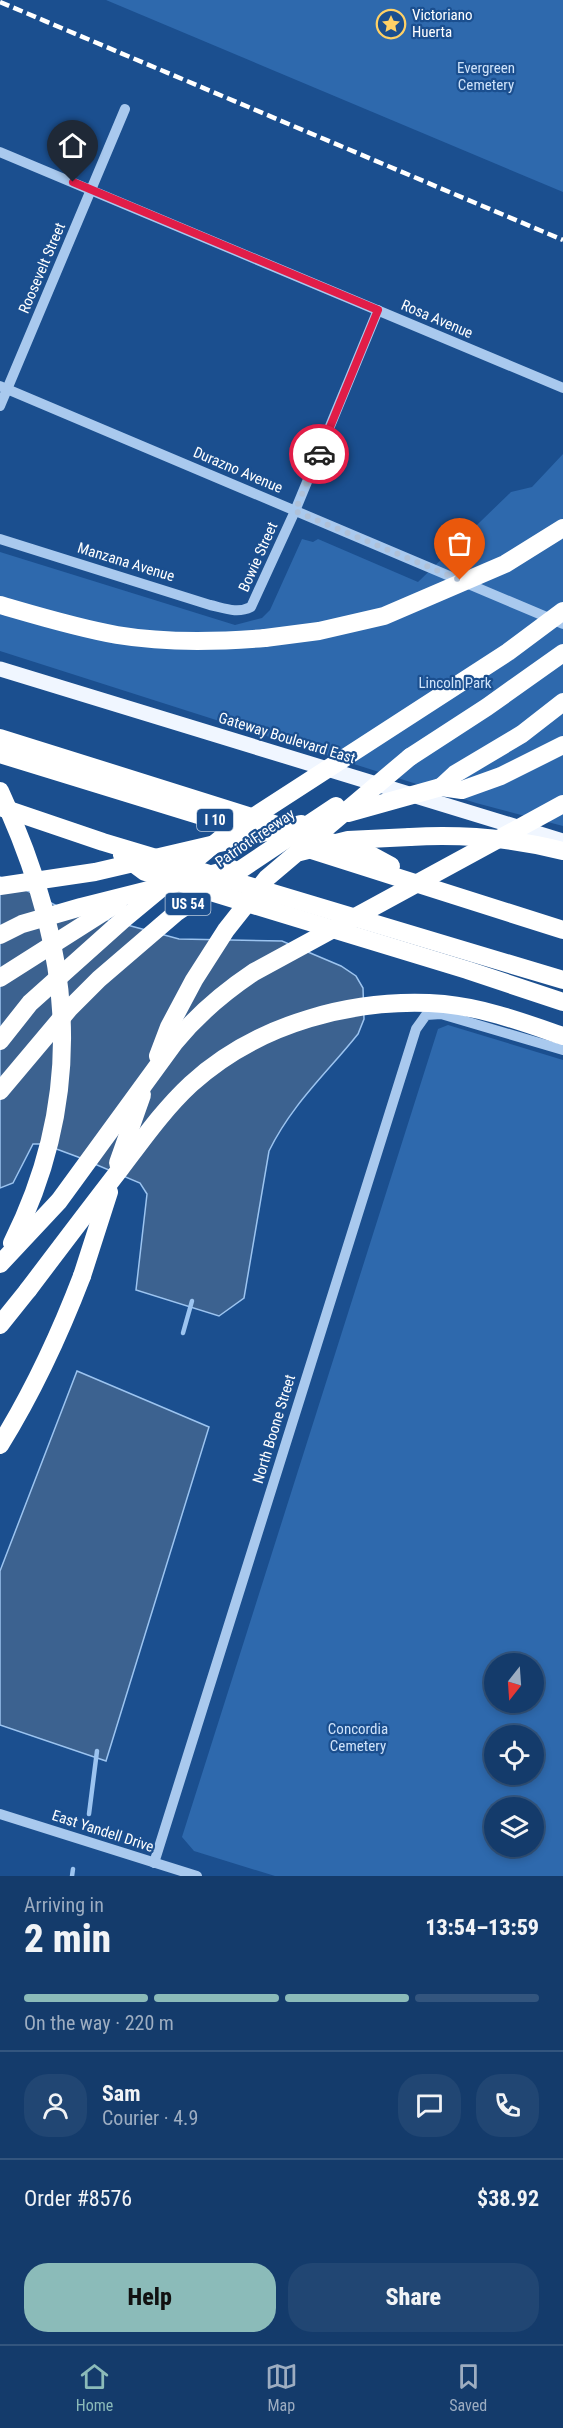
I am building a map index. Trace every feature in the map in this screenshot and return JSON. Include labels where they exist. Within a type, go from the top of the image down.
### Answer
[{"type":"highway","points":[[0,605],[117,635],[199,641],[265,639],[319,631],[384,616],[505,564],[563,528]]},
{"type":"highway","name":"Patriot Freeway","points":[[0,1041],[30,1003],[124,918],[224,836],[508,652],[563,611]]},
{"type":"highway","name":"Patriot Freeway","points":[[0,1091],[30,1053],[76,1002],[99,979],[177,912],[487,707],[563,653]]},
{"type":"highway","points":[[441,787],[455,774],[522,734],[563,702]]},
{"type":"highway","points":[[0,738],[367,854],[436,889]]},
{"type":"highway","points":[[0,886],[95,872],[328,818],[441,787],[462,790],[501,776],[563,745]]},
{"type":"highway","name":"I 10","points":[[0,754],[563,930]]},
{"type":"highway","points":[[0,1445],[35,1386],[59,1338],[82,1276],[129,1131],[169,1027],[194,980],[226,930],[267,878],[410,757]]},
{"type":"highway","points":[[0,791],[27,855],[51,930],[61,993],[62,1076],[48,1153],[26,1213],[0,1263]]},
{"type":"highway","points":[[0,1263],[59,1201],[175,1042],[222,993],[254,972],[563,804]]},
{"type":"highway","points":[[0,807],[103,842],[431,939],[470,961],[563,1002]]},
{"type":"highway","points":[[0,978],[224,836]]},
{"type":"highway","points":[[0,935],[22,924],[81,907],[348,840],[436,836],[479,837],[530,843],[563,851]]},
{"type":"highway","points":[[103,842],[145,872],[427,958],[470,961],[563,980]]},
{"type":"highway","points":[[0,1325],[162,1113],[216,1063],[268,1034],[330,1013],[406,1003],[446,1005],[500,1015],[563,1036]]},
{"type":"main road","name":"Gateway Boulevard East","points":[[0,669],[563,841]]},
{"type":"street","name":"Roosevelt Street","points":[[0,406],[4,388],[125,109]]},
{"type":"street","name":"Rosa Avenue","points":[[0,152],[563,388]]},
{"type":"street","name":"Bowie Street","points":[[243,611],[254,604],[378,310]]},
{"type":"street","name":"Durazno Avenue","points":[[4,388],[563,624]]},
{"type":"street","name":"Manzana Avenue","points":[[0,538],[210,605],[243,611]]},
{"type":"street","name":"North Boone Street","points":[[160,1868],[413,1037],[422,1019],[426,1015],[434,1014],[452,1016],[563,1050]]},
{"type":"street","name":"East Yandell Drive","points":[[0,1814],[160,1868],[197,1876]]},
{"type":"green space","name":"Evergreen Cemetery","points":[[106,0],[563,0],[563,192]]},
{"type":"green space","name":"Lincoln Park","points":[[563,454],[563,826],[476,803],[0,651],[0,552],[235,625],[262,618],[270,610],[302,539],[313,542],[318,539],[418,582],[511,492],[532,487]]},
{"type":"green space","name":"Concordia Cemetery","points":[[448,1025],[563,1060],[563,1876],[275,1876],[194,1851],[182,1837],[438,1029]]},
{"type":"shaded area","points":[[0,877],[57,906],[179,939],[282,941],[341,966],[356,976],[363,988],[364,1019],[358,1034],[299,1104],[269,1151],[244,1298],[219,1316],[136,1290],[147,1194],[140,1183],[43,1144],[33,1144],[13,1183],[0,1188]]},
{"type":"shaded area","points":[[77,1371],[209,1427],[106,1761],[0,1725],[0,1571]]},
{"type":"waterway","points":[[183,1333],[192,1301]]},
{"type":"waterway","points":[[89,1814],[97,1751]]},
{"type":"waterway","points":[[72,1876],[73,1869]]},
{"type":"railway","points":[[0,2],[563,240]]},
{"type":"way so far","points":[[319,454],[295,511],[460,580]]},
{"type":"place","name":"Victoriano Huerta","points":[[391,24]]},
{"type":"route","points":[[73,182],[378,310],[319,454]]}]
